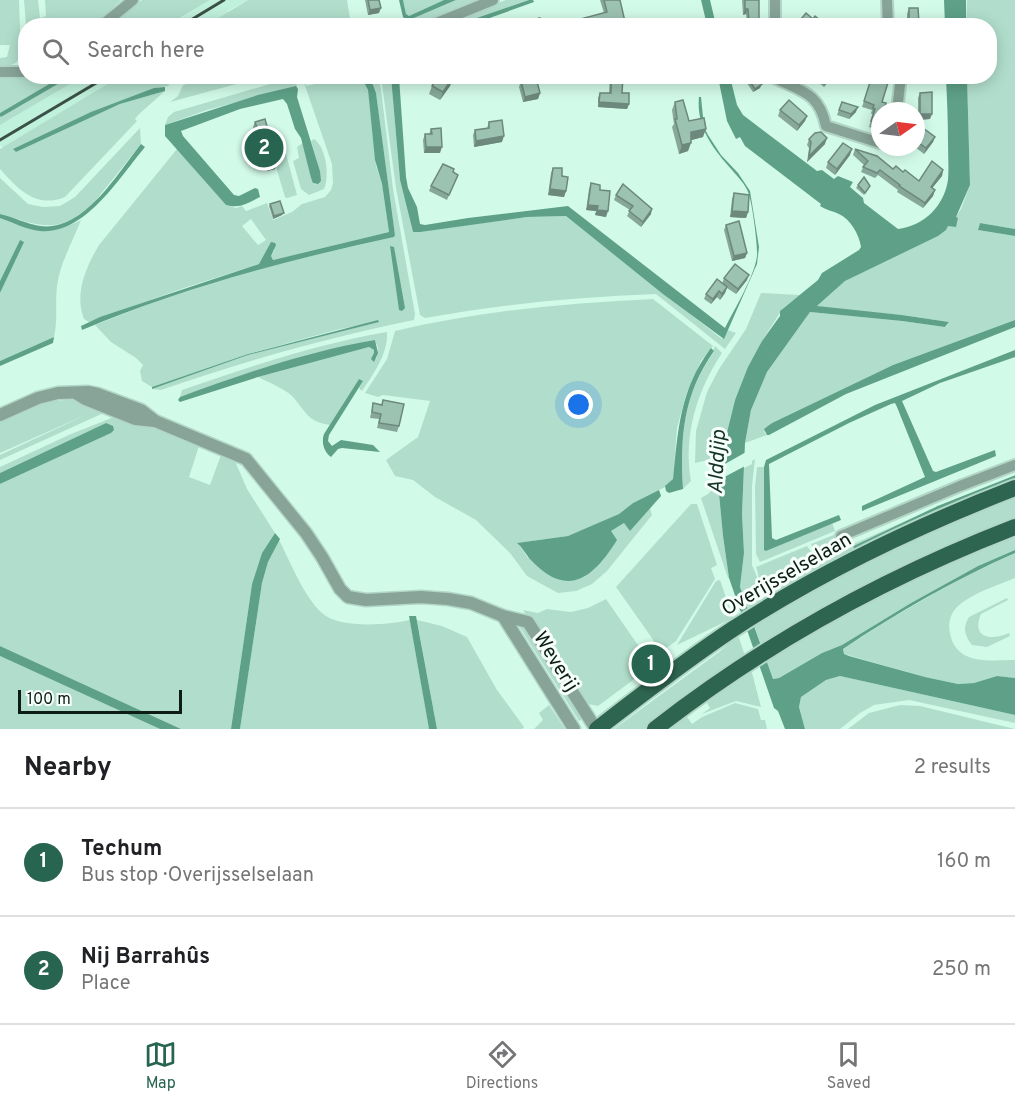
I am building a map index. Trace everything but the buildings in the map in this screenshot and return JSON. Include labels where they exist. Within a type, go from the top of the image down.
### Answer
[{"type":"main road","name":"Overijsselselaan","points":[[596,729],[731,630],[758,613],[835,569],[891,541],[1015,488]]},
{"type":"main road","points":[[655,729],[743,665],[827,614],[897,578],[1015,527]]},
{"type":"street","points":[[111,18],[132,0]]},
{"type":"street","points":[[449,18],[493,0]]},
{"type":"street","points":[[775,0],[775,18]]},
{"type":"street","points":[[887,0],[888,18]]},
{"type":"street","points":[[0,72],[18,72]]},
{"type":"street","points":[[787,84],[810,96],[819,104],[824,112],[826,126],[871,140]]},
{"type":"street","points":[[898,102],[900,84]]},
{"type":"street","points":[[0,415],[38,398],[58,393],[98,394],[141,410],[155,421],[246,459],[306,533],[340,589],[348,597],[366,600],[448,599],[471,603],[503,616]]},
{"type":"street","points":[[841,536],[1015,465]]},
{"type":"street","name":"Weverij","points":[[503,616],[528,622],[596,729]]},
{"type":"street","name":"Weverij","points":[[503,616],[574,729]]},
{"type":"shaded area","points":[[0,0],[19,0],[18,60],[14,64],[0,66],[0,58],[7,57],[10,45],[0,45]]},
{"type":"shaded area","points":[[24,0],[38,0],[40,18],[25,18]]},
{"type":"shaded area","points":[[45,0],[121,0],[102,18],[40,18],[46,16]]},
{"type":"shaded area","points":[[142,0],[210,0],[180,18],[121,18]]},
{"type":"shaded area","points":[[210,0],[248,0],[227,11],[228,14],[221,18],[181,18]]},
{"type":"shaded area","points":[[248,0],[347,0],[350,18],[218,18]]},
{"type":"shaded area","points":[[399,0],[403,0],[406,14],[409,16],[444,0],[456,0],[414,18],[403,17]]},
{"type":"shaded area","points":[[403,0],[444,0],[409,16],[406,14]]},
{"type":"shaded area","points":[[456,0],[479,0],[434,18],[414,18]]},
{"type":"shaded area","points":[[506,0],[529,0],[477,18],[467,18],[466,15]]},
{"type":"shaded area","points":[[529,0],[534,2],[489,18],[477,18]]},
{"type":"shaded area","points":[[701,0],[710,0],[714,18],[705,18]]},
{"type":"shaded area","points":[[944,0],[966,0],[966,18],[945,18]]},
{"type":"shaded area","points":[[967,0],[1015,0],[1015,229],[980,223],[978,230],[1015,236],[1015,320],[893,365],[772,423],[764,432],[767,435],[745,443],[751,410],[767,372],[810,312],[946,327],[949,322],[816,307],[845,281],[948,226],[961,209],[970,185],[967,84],[997,84],[997,18],[966,18]]},
{"type":"shaded area","points":[[18,76],[18,84],[51,84],[0,113],[0,77]]},
{"type":"shaded area","points":[[49,84],[58,84],[1,117],[0,113]]},
{"type":"shaded area","points":[[58,84],[70,84],[0,125],[1,117]]},
{"type":"shaded area","points":[[70,84],[108,84],[3,148],[0,145],[0,125]]},
{"type":"shaded area","points":[[107,84],[169,84],[154,88],[14,150],[16,152],[120,104],[165,91],[138,115],[135,119],[137,121],[65,197],[55,200],[36,199],[21,190],[0,169],[0,149]]},
{"type":"shaded area","points":[[236,84],[170,102],[178,96],[183,85]]},
{"type":"shaded area","points":[[270,84],[296,84],[297,86],[207,110],[165,125],[168,117],[174,112]]},
{"type":"shaded area","points":[[304,84],[306,86],[365,84],[368,90],[376,166],[382,184],[389,232],[273,260],[271,256],[275,249],[259,264],[89,322],[84,319],[81,310],[81,290],[94,253],[177,149],[226,205],[236,208],[242,206],[246,211],[267,203],[273,220],[292,212],[302,204],[325,197],[333,183],[332,164]],"holes":[[[251,219],[266,240],[258,245],[242,226]]]},
{"type":"shaded area","points":[[365,84],[373,84],[376,93],[394,237],[235,276],[158,301],[82,330],[81,326],[100,317],[259,264],[271,242],[276,245],[271,256],[273,260],[389,232],[382,184],[375,160],[368,90]]},
{"type":"shaded area","points":[[373,84],[380,84],[393,189],[415,314],[414,320],[286,351],[161,390],[152,389],[248,355],[378,322],[340,329],[248,354],[152,387],[142,381],[140,371],[143,365],[111,342],[95,325],[159,300],[271,265],[394,237],[376,93]]},
{"type":"shaded area","points":[[382,84],[392,84],[400,180],[413,232],[527,217],[566,216],[722,339],[728,330],[736,333],[725,349],[656,294],[540,302],[425,318],[420,315],[396,188]]},
{"type":"shaded area","points":[[392,84],[399,84],[406,177],[408,188],[417,207],[420,224],[568,206],[725,328],[755,264],[756,234],[747,189],[712,146],[703,128],[699,108],[699,97],[701,97],[704,127],[708,135],[750,191],[759,247],[757,264],[724,339],[663,294],[566,216],[527,217],[413,232],[400,180]]},
{"type":"shaded area","points":[[719,84],[732,84],[737,105],[743,115],[817,171],[822,170],[834,179],[838,176],[853,182],[850,187],[863,198],[864,203],[898,229],[924,219],[942,198],[948,180],[946,84],[967,84],[970,185],[956,217],[958,218],[956,227],[948,226],[938,236],[845,281],[817,306],[949,322],[945,327],[810,312],[767,372],[751,410],[745,443],[742,514],[744,553],[740,587],[773,679],[842,645],[978,566],[1015,550],[1015,553],[927,597],[843,649],[844,654],[849,656],[958,684],[974,683],[997,676],[1015,678],[1015,715],[840,676],[826,680],[801,697],[799,707],[805,729],[785,729],[778,711],[774,708],[729,578],[718,483],[719,465],[735,400],[748,367],[762,341],[780,316],[780,311],[818,280],[822,273],[861,247],[856,232],[847,220],[820,206],[821,204],[745,146],[740,137],[736,139],[727,121]]},
{"type":"shaded area","points":[[296,86],[297,97],[320,171],[321,181],[318,184],[313,183],[301,138],[283,99],[240,109],[181,131],[234,195],[239,196],[255,188],[258,189],[260,197],[244,205],[226,205],[165,136],[165,125],[258,95]]},
{"type":"shaded area","points":[[165,87],[165,91],[120,104],[16,152],[13,149],[91,112],[154,88]]},
{"type":"shaded area","points":[[140,128],[141,144],[88,210],[76,218],[65,223],[45,225],[0,214],[0,178],[28,204],[43,207],[60,206],[75,197]]},
{"type":"shaded area","points":[[314,139],[324,155],[327,177],[324,189],[309,195],[301,189],[293,161],[299,158],[297,147],[303,143],[311,178],[315,185],[320,171],[311,141]]},
{"type":"shaded area","points":[[141,144],[145,147],[100,202],[72,224],[56,230],[40,231],[0,218],[0,214],[40,226],[56,225],[71,220],[85,211],[110,185]]},
{"type":"shaded area","points":[[286,154],[297,195],[287,198],[273,157]]},
{"type":"shaded area","points":[[0,218],[21,225],[51,229],[71,225],[81,220],[59,277],[54,337],[0,361],[0,293],[23,242],[20,240],[0,281]]},
{"type":"shaded area","points":[[980,223],[1015,229],[1015,236],[978,230]]},
{"type":"shaded area","points":[[20,240],[24,242],[0,293],[0,281]]},
{"type":"shaded area","points":[[390,246],[394,247],[405,308],[402,311],[399,310]]},
{"type":"shaded area","points":[[761,293],[800,295],[783,308],[762,341],[735,400],[721,457],[695,463],[696,431],[707,392],[719,369],[746,329]]},
{"type":"shaded area","points":[[653,299],[713,346],[701,361],[686,395],[677,428],[673,479],[665,487],[633,503],[619,514],[593,526],[568,536],[518,543],[528,558],[611,531],[624,523],[630,530],[650,508],[652,515],[607,571],[592,584],[576,591],[558,593],[527,576],[510,553],[476,520],[435,497],[413,480],[395,476],[386,460],[418,437],[430,401],[383,395],[378,397],[365,393],[387,359],[395,331],[459,318],[523,309]]},
{"type":"shaded area","points":[[378,320],[379,322],[248,355],[152,389],[152,387],[248,354]]},
{"type":"shaded area","points":[[1015,320],[1015,327],[846,394],[769,435],[764,429],[772,423],[893,365]]},
{"type":"shaded area","points":[[387,332],[383,356],[375,370],[362,391],[359,388],[363,381],[359,379],[330,425],[316,421],[292,396],[258,377],[369,347],[374,350],[376,360],[378,348],[375,340],[276,365],[180,397],[182,390],[257,365],[335,343]]},
{"type":"shaded area","points":[[54,337],[53,343],[0,366],[0,361]]},
{"type":"shaded area","points":[[375,340],[378,353],[374,362],[371,359],[374,350],[369,347],[258,377],[180,402],[178,400],[180,397],[276,364],[325,350]]},
{"type":"shaded area","points":[[715,346],[722,353],[705,383],[694,414],[689,447],[691,481],[683,489],[682,452],[686,418],[696,384]]},
{"type":"shaded area","points":[[711,348],[714,351],[696,384],[686,417],[682,452],[683,489],[669,493],[665,486],[673,479],[682,410],[693,379]]},
{"type":"shaded area","points":[[1015,350],[1015,357],[940,383],[902,401],[933,471],[936,472],[995,450],[996,456],[862,511],[862,506],[925,477],[897,407],[895,403],[891,404],[769,464],[772,538],[776,540],[839,515],[841,520],[764,550],[764,467],[766,460],[875,405]]},
{"type":"shaded area","points":[[359,379],[363,381],[329,435],[328,441],[332,446],[341,440],[373,445],[380,452],[342,448],[331,457],[324,447],[324,434]]},
{"type":"shaded area","points":[[75,400],[108,411],[0,460],[0,455],[90,413],[0,453],[0,420],[36,405]]},
{"type":"shaded area","points":[[119,415],[199,446],[189,477],[210,485],[221,455],[235,461],[247,489],[275,533],[262,553],[252,584],[231,729],[181,729],[0,646],[0,484],[111,433],[106,423],[0,473],[0,467],[71,434]]},
{"type":"shaded area","points":[[106,423],[113,426],[114,430],[111,433],[0,484],[0,473]]},
{"type":"shaded area","points":[[755,459],[752,486],[752,565],[757,577],[757,591],[762,600],[748,608],[740,587],[744,553],[742,514],[744,468],[752,464]]},
{"type":"shaded area","points":[[757,467],[764,467],[764,546],[766,551],[832,523],[835,531],[760,562],[756,554]]},
{"type":"shaded area","points":[[1015,476],[1015,483],[766,601],[764,598],[816,554],[811,544],[836,534],[842,549],[946,503]]},
{"type":"shaded area","points":[[718,483],[723,536],[729,578],[701,498]]},
{"type":"shaded area","points":[[659,490],[661,496],[630,531],[624,523],[611,531],[617,540],[608,554],[588,574],[577,579],[567,581],[542,571],[517,543],[568,536],[619,514],[633,503]]},
{"type":"shaded area","points":[[1015,494],[1015,520],[761,645],[754,625],[760,619],[894,546]]},
{"type":"shaded area","points":[[691,504],[697,504],[717,565],[711,568],[715,579],[676,641],[649,661],[652,666],[598,706],[588,704],[575,693],[523,610],[538,613],[547,609],[571,612],[588,608],[606,599],[642,651],[654,641],[616,587]]},
{"type":"shaded area","points":[[275,533],[280,539],[268,562],[262,583],[240,729],[231,729],[252,584],[262,553]]},
{"type":"shaded area","points":[[1015,533],[1015,550],[978,566],[842,645],[773,679],[766,660],[865,600]]},
{"type":"shaded area","points":[[279,540],[309,598],[322,613],[330,618],[352,624],[410,620],[429,729],[240,729],[262,583],[268,562]]},
{"type":"shaded area","points":[[807,546],[812,553],[763,595],[756,567]]},
{"type":"shaded area","points":[[1015,553],[1015,578],[984,590],[963,602],[953,613],[949,626],[953,644],[967,656],[985,660],[1015,660],[1015,678],[997,676],[974,683],[958,684],[844,654],[843,649],[906,610],[970,574]]},
{"type":"shaded area","points":[[720,580],[733,618],[677,645],[716,581]]},
{"type":"shaded area","points":[[1007,598],[1008,600],[981,614],[979,628],[984,636],[996,637],[1009,633],[1010,636],[987,647],[972,645],[965,632],[969,617]]},
{"type":"shaded area","points":[[409,616],[416,616],[437,729],[429,729]]},
{"type":"shaded area","points":[[417,620],[442,626],[467,637],[497,690],[524,727],[522,729],[437,729]]},
{"type":"shaded area","points":[[519,626],[526,626],[584,718],[579,721]]},
{"type":"shaded area","points":[[738,635],[745,656],[644,729],[614,729],[719,652]]},
{"type":"shaded area","points":[[0,646],[181,729],[160,729],[0,656]]},
{"type":"shaded area","points":[[0,656],[160,729],[0,729]]},
{"type":"shaded area","points":[[751,669],[761,707],[736,701],[702,714],[710,708],[707,703],[724,685]]},
{"type":"shaded area","points":[[840,676],[1015,715],[1015,723],[909,700],[874,705],[840,729],[805,729],[799,707],[801,697],[826,680]]},
{"type":"shaded area","points":[[735,703],[758,709],[761,720],[765,720],[767,729],[666,729],[687,717],[692,724],[702,717]]},
{"type":"shaded area","points":[[549,705],[565,729],[534,729],[543,720],[539,713]]},
{"type":"shaded area","points":[[900,705],[920,706],[1015,729],[848,729],[869,713]]},
{"type":"pier","points":[[748,451],[747,465],[715,482],[716,469]]},
{"type":"waterway","points":[[855,547],[937,508],[1015,477]]},
{"type":"railway","points":[[194,18],[224,0]]},
{"type":"railway","points":[[0,140],[94,84]]},
{"type":"place","name":"Nij Barrahûs","points":[[264,148]]},
{"type":"place","name":"Techum","points":[[651,664]]},
{"type":"water label","name":"Alddjip","points":[[718,462]]}]
